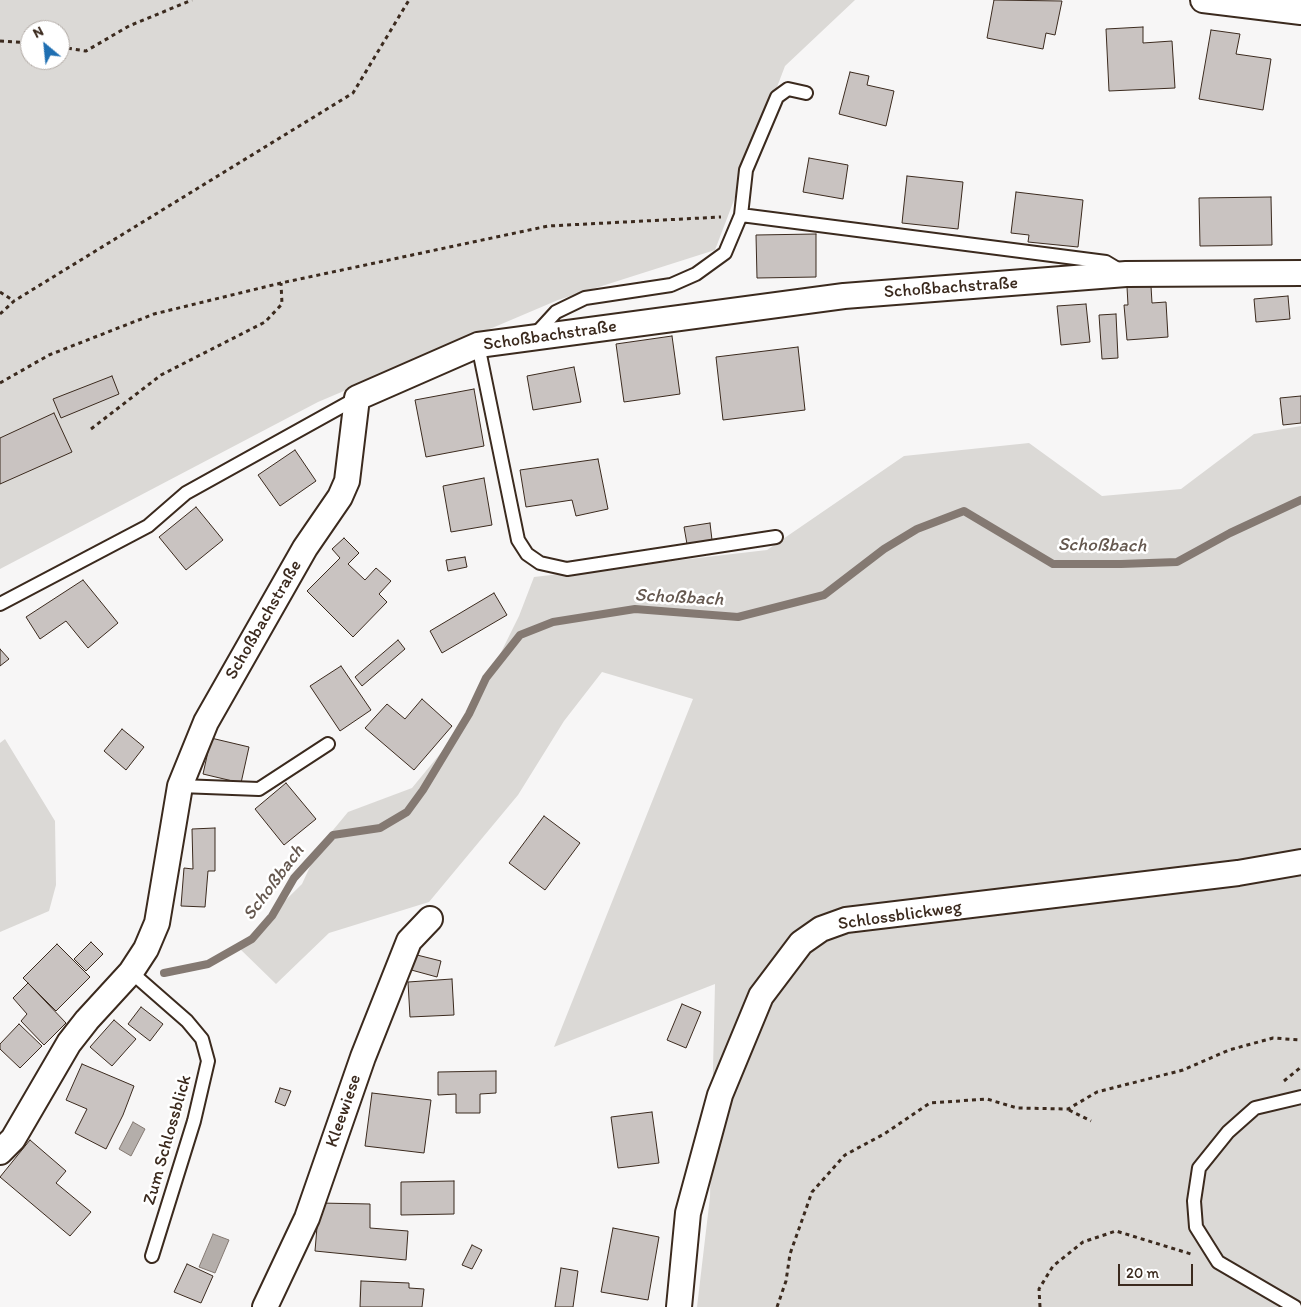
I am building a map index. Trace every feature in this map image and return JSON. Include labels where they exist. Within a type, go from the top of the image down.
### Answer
[{"type":"street","points":[[1203,0],[1301,12]]},
{"type":"street","name":"Schoßbachstraße","points":[[0,1152],[12,1139],[69,1043],[86,1020],[132,972],[146,949],[156,924],[180,786],[206,722],[305,548],[340,497],[347,480],[357,398],[478,345],[844,296],[1126,274],[1301,273]]},
{"type":"street","name":"Schlossblickweg","points":[[679,1307],[688,1213],[720,1095],[761,996],[801,944],[821,929],[846,920],[1238,873],[1301,862]]},
{"type":"street","name":"Kleewiese","points":[[265,1307],[307,1218],[362,1057],[409,941],[430,919]]},
{"type":"lane","points":[[531,338],[556,312],[585,298],[670,285],[696,274],[725,253],[741,216],[746,170],[777,97],[788,89],[806,93]]},
{"type":"lane","points":[[741,216],[1106,262],[1126,274]]},
{"type":"lane","points":[[478,345],[518,540],[527,554],[540,564],[567,568],[776,537]]},
{"type":"lane","points":[[0,604],[148,526],[186,493],[357,398]]},
{"type":"lane","points":[[180,786],[259,789],[328,744]]},
{"type":"lane","name":"Zum Schlossblick","points":[[132,972],[187,1020],[202,1039],[208,1061],[194,1121],[152,1256]]},
{"type":"lane","points":[[1295,1307],[1218,1262],[1196,1227],[1194,1200],[1199,1168],[1228,1132],[1255,1108],[1301,1098]]},
{"type":"path","points":[[70,49],[86,51],[129,26],[192,0]]},
{"type":"path","points":[[0,314],[14,301],[353,93],[409,0]]},
{"type":"path","points":[[0,42],[20,43]]},
{"type":"path","points":[[0,383],[49,355],[154,314],[281,283],[548,226],[741,216]]},
{"type":"path","points":[[92,429],[161,375],[265,322],[282,304],[281,283]]},
{"type":"path","points":[[0,292],[14,301]]},
{"type":"path","points":[[1068,1109],[1097,1092],[1183,1070],[1230,1050],[1273,1038],[1301,1040]]},
{"type":"path","points":[[777,1307],[786,1281],[790,1254],[812,1192],[845,1155],[884,1134],[930,1103],[987,1099],[1017,1108],[1068,1109],[1091,1121]]},
{"type":"path","points":[[1040,1307],[1038,1289],[1053,1266],[1083,1242],[1116,1231],[1218,1262]]},
{"type":"shaded area","points":[[0,0],[855,0],[785,66],[715,250],[558,300],[318,402],[0,569]]},
{"type":"shaded area","points":[[1301,426],[1301,1307],[697,1307],[710,1197],[715,984],[554,1047],[693,699],[602,672],[564,721],[518,795],[429,902],[329,933],[276,984],[238,947],[302,884],[319,847],[348,812],[412,788],[467,721],[519,616],[534,577],[767,550],[904,456],[1029,443],[1102,496],[1181,489],[1254,434]]},
{"type":"shaded area","points":[[5,739],[55,821],[56,885],[49,911],[0,932],[0,743]]},
{"type":"shaded area","points":[[133,1122],[145,1129],[131,1156],[119,1149]]},
{"type":"shaded area","points":[[213,1234],[229,1240],[215,1273],[199,1267]]},
{"type":"building","points":[[994,0],[1062,1],[1055,35],[1046,33],[1043,49],[987,38]]},
{"type":"building","points":[[1143,27],[1143,43],[1172,41],[1175,88],[1109,91],[1106,29]]},
{"type":"building","points":[[1211,30],[1240,34],[1236,54],[1271,59],[1263,110],[1199,99]]},
{"type":"building","points":[[850,72],[869,76],[867,85],[894,91],[886,126],[839,114]]},
{"type":"building","points":[[809,158],[848,165],[843,199],[803,192]]},
{"type":"building","points":[[907,176],[963,182],[958,229],[902,223]]},
{"type":"building","points":[[1016,192],[1083,200],[1078,247],[1028,242],[1029,235],[1011,233]]},
{"type":"building","points":[[1271,197],[1272,245],[1200,246],[1199,198]]},
{"type":"building","points":[[816,234],[816,277],[757,278],[756,235]]},
{"type":"building","points":[[1151,286],[1152,303],[1166,302],[1168,337],[1127,340],[1124,305],[1128,305],[1127,287]]},
{"type":"building","points":[[1288,296],[1290,319],[1256,322],[1254,299]]},
{"type":"building","points":[[1086,304],[1090,342],[1061,345],[1057,306]]},
{"type":"building","points":[[1116,314],[1118,358],[1102,359],[1099,315]]},
{"type":"building","points":[[672,336],[680,394],[624,402],[616,344]]},
{"type":"building","points":[[798,347],[805,410],[723,420],[716,357]]},
{"type":"building","points":[[574,367],[581,402],[533,410],[527,376]]},
{"type":"building","points":[[112,376],[119,394],[61,418],[53,399]]},
{"type":"building","points":[[474,389],[484,446],[426,457],[415,400]]},
{"type":"building","points":[[1301,396],[1301,423],[1283,425],[1280,398]]},
{"type":"building","points":[[54,413],[72,452],[0,484],[0,438]]},
{"type":"building","points":[[295,450],[316,481],[280,506],[258,475]]},
{"type":"building","points":[[598,459],[608,509],[576,516],[572,500],[526,507],[520,470]]},
{"type":"building","points":[[484,478],[492,525],[451,532],[443,486]]},
{"type":"building","points":[[196,507],[223,540],[186,570],[159,537]]},
{"type":"building","points":[[710,523],[712,540],[687,544],[684,527]]},
{"type":"building","points":[[344,538],[359,553],[348,564],[365,580],[376,568],[391,581],[379,594],[387,602],[353,637],[307,591],[340,558],[332,549]]},
{"type":"building","points":[[465,557],[467,567],[448,571],[446,560]]},
{"type":"building","points":[[83,580],[118,623],[88,648],[66,621],[40,639],[26,617]]},
{"type":"building","points":[[494,593],[507,615],[442,653],[430,631]]},
{"type":"building","points":[[398,640],[405,649],[362,686],[355,677]]},
{"type":"building","points":[[0,649],[9,659],[0,666]]},
{"type":"building","points":[[341,666],[371,710],[340,731],[310,686]]},
{"type":"building","points":[[422,699],[452,726],[414,770],[365,728],[387,704],[405,719]]},
{"type":"building","points":[[122,729],[144,747],[126,770],[104,751]]},
{"type":"building","points":[[211,738],[249,747],[241,783],[203,774]]},
{"type":"building","points":[[286,783],[316,819],[284,845],[255,809]]},
{"type":"building","points":[[544,816],[580,843],[545,890],[509,863]]},
{"type":"building","points":[[215,828],[215,871],[208,871],[205,907],[181,906],[184,868],[193,869],[192,829]]},
{"type":"building","points":[[91,942],[103,954],[86,971],[74,959]]},
{"type":"building","points":[[57,944],[90,977],[56,1011],[23,978]]},
{"type":"building","points":[[409,953],[441,961],[437,977],[404,968]]},
{"type":"building","points":[[452,979],[454,1015],[410,1017],[408,982]]},
{"type":"building","points":[[28,983],[66,1023],[44,1045],[21,1021],[27,1014],[13,998]]},
{"type":"building","points":[[682,1004],[701,1012],[686,1048],[667,1040]]},
{"type":"building","points":[[141,1007],[163,1024],[150,1041],[128,1024]]},
{"type":"building","points":[[114,1020],[136,1039],[112,1066],[90,1047]]},
{"type":"building","points":[[19,1024],[42,1046],[20,1068],[0,1049],[0,1044]]},
{"type":"building","points":[[82,1064],[134,1086],[123,1115],[106,1149],[75,1133],[87,1109],[66,1100]]},
{"type":"building","points":[[496,1071],[496,1093],[480,1094],[480,1113],[456,1113],[456,1094],[438,1095],[438,1072]]},
{"type":"building","points":[[280,1088],[291,1091],[285,1106],[275,1102]]},
{"type":"building","points":[[372,1093],[431,1100],[424,1153],[365,1146]]},
{"type":"building","points":[[652,1112],[659,1163],[618,1168],[611,1117]]},
{"type":"building","points":[[30,1140],[66,1171],[56,1183],[91,1212],[70,1236],[0,1177]]},
{"type":"building","points":[[454,1181],[454,1214],[401,1215],[401,1182]]},
{"type":"building","points":[[319,1203],[370,1204],[370,1228],[408,1231],[406,1260],[315,1251]]},
{"type":"building","points":[[613,1228],[659,1237],[648,1300],[601,1292]]},
{"type":"building","points":[[472,1245],[482,1250],[472,1269],[462,1265]]},
{"type":"building","points":[[187,1264],[213,1276],[201,1303],[174,1292]]},
{"type":"building","points":[[561,1268],[578,1271],[573,1307],[555,1307]]},
{"type":"building","points":[[361,1281],[409,1283],[409,1288],[424,1289],[422,1307],[360,1307]]},
{"type":"waterway","name":"Schoßbach","points":[[164,973],[208,964],[252,939],[272,916],[294,878],[333,835],[380,828],[407,812],[423,790],[469,714],[486,678],[520,635],[553,622],[635,609],[738,617],[824,595],[884,549],[917,529],[964,511],[1053,564],[1121,564],[1177,562],[1230,533],[1301,500]]}]
